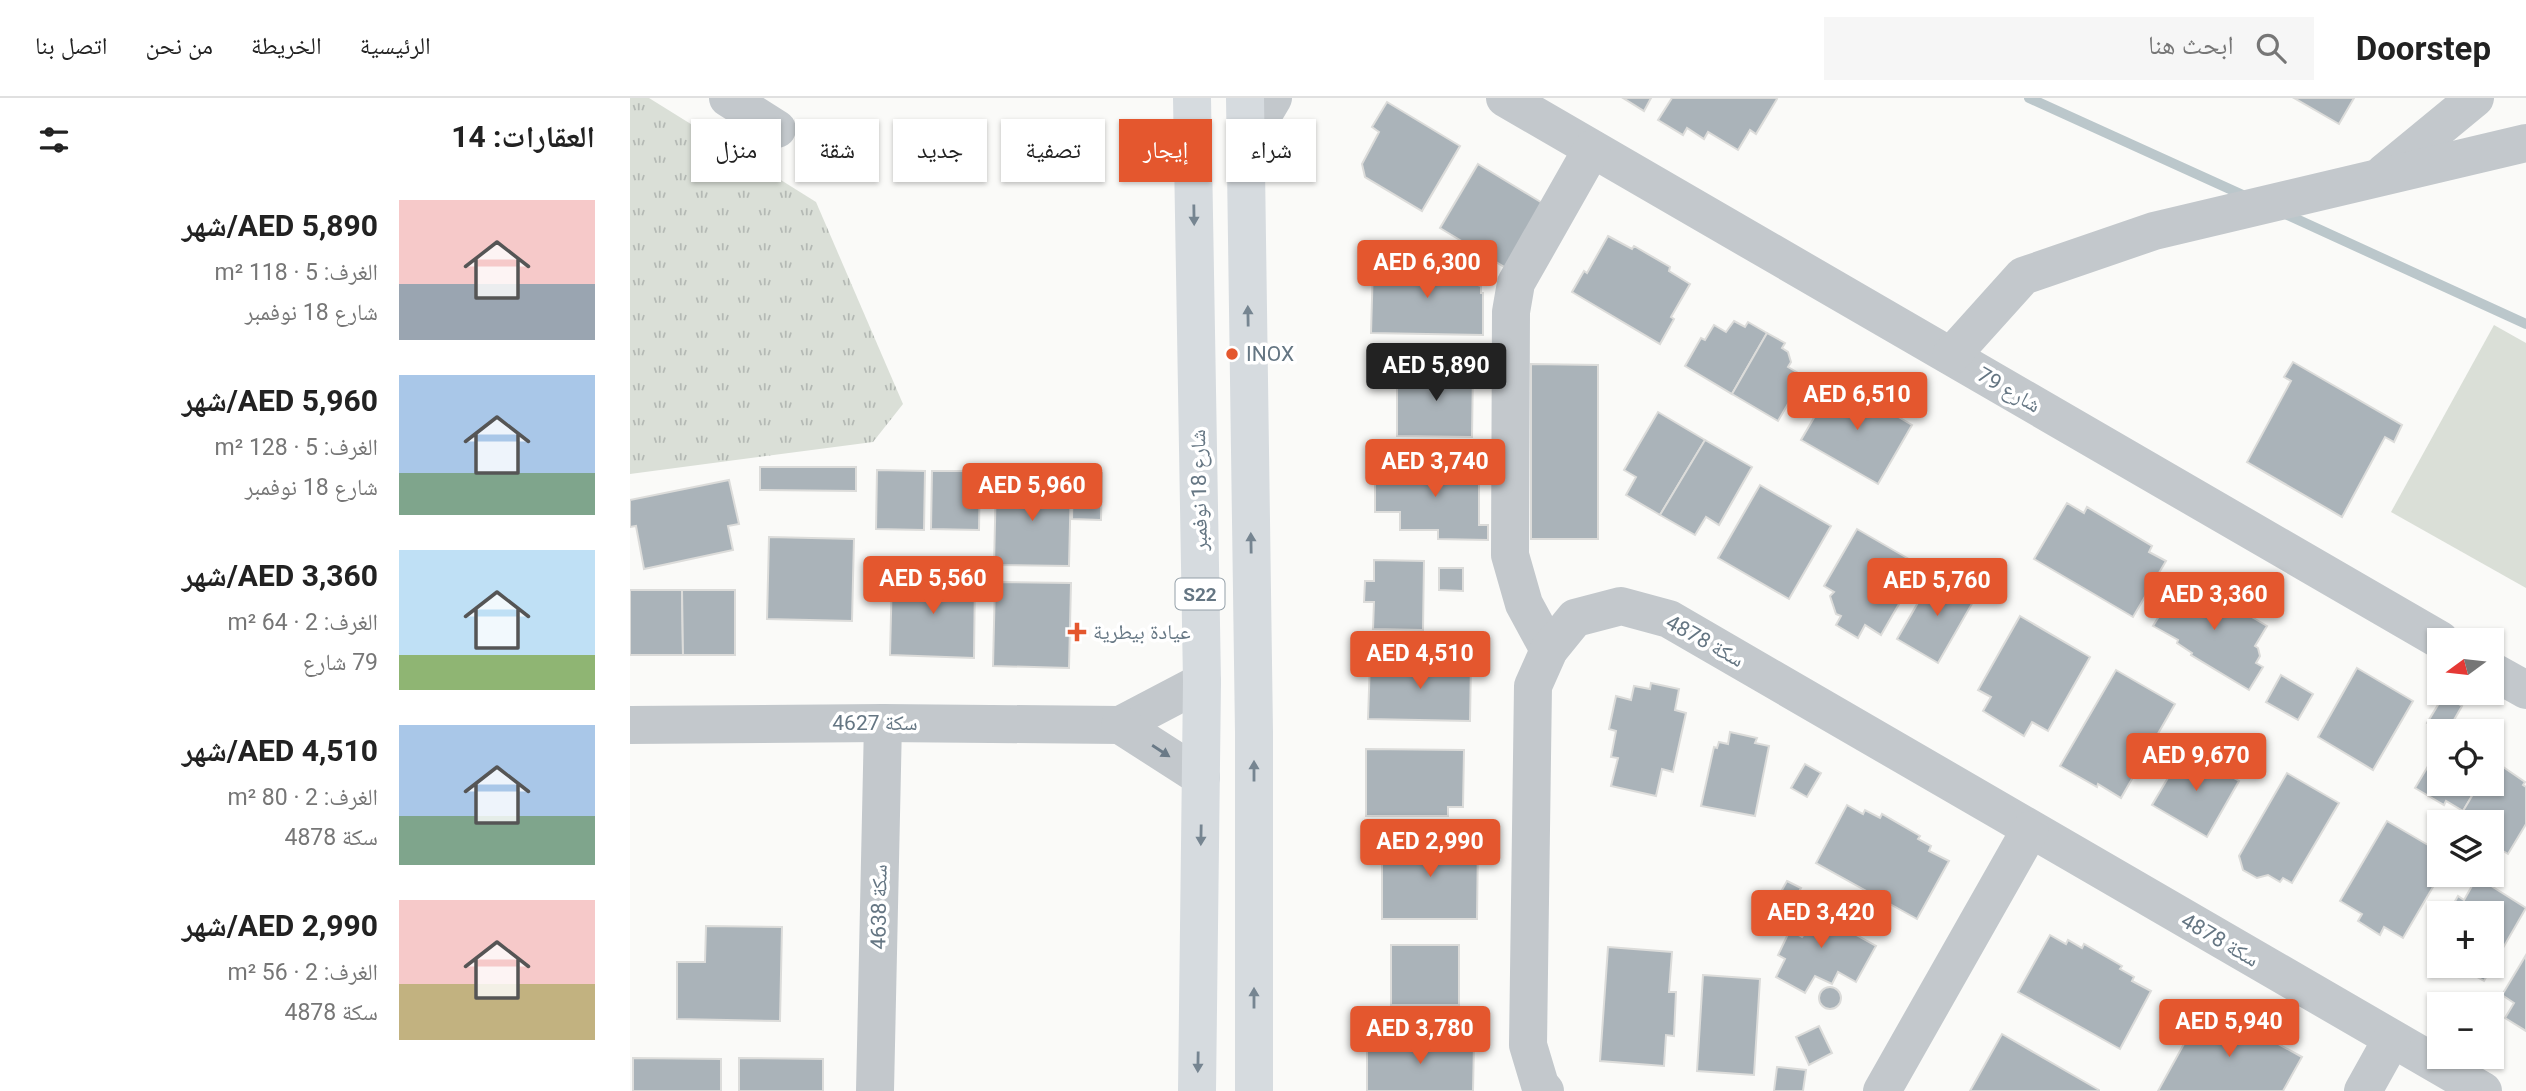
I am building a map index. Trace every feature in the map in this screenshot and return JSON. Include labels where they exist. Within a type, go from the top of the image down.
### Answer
[{"type":"main road","name":"شارع 18 نوفمبر","points":[[1192,98],[1202,682],[1198,1091]]},
{"type":"main road","name":"S22","points":[[1245,98],[1245,119]]},
{"type":"main road","name":"S22","points":[[1246,182],[1254,733],[1254,1091]]},
{"type":"street","points":[[728,98],[762,119]]},
{"type":"street","points":[[1260,119],[1273,98]]},
{"type":"street","name":"79 شارع","points":[[1505,98],[2427,632]]},
{"type":"street","points":[[2376,179],[2474,98]]},
{"type":"street","points":[[1951,356],[2023,276],[2154,231],[2526,143]]},
{"type":"street","points":[[1549,650],[1524,604],[1510,555],[1511,312],[1516,283],[1592,149]]},
{"type":"street","name":"سكة 4878","points":[[1545,1091],[1540,1085],[1528,1045],[1533,686],[1549,650],[1575,618],[1620,606],[1669,619],[2483,1091]]},
{"type":"street","points":[[2504,678],[2526,691]]},
{"type":"street","name":"سكة 4627","points":[[630,725],[1120,725],[1202,682]]},
{"type":"street","name":"سكة 4638","points":[[875,1091],[883,723]]},
{"type":"street","points":[[1120,725],[1202,777]]},
{"type":"street","points":[[1882,1091],[2030,830]]},
{"type":"street","points":[[2364,1091],[2392,1039]]},
{"type":"green space","points":[[630,98],[649,98],[691,124],[691,182],[781,180],[816,202],[903,404],[873,442],[630,474]]},
{"type":"green space","points":[[2494,325],[2526,343],[2526,588],[2391,512]]},
{"type":"building","points":[[1623,98],[1651,98],[1644,111]]},
{"type":"building","points":[[1672,98],[1777,99],[1756,134],[1750,130],[1738,150],[1708,132],[1704,139],[1687,128],[1683,135],[1658,120]]},
{"type":"building","points":[[2294,98],[2354,98],[2339,124]]},
{"type":"building","points":[[1387,102],[1460,146],[1422,211],[1365,177],[1362,164],[1379,132],[1372,127]]},
{"type":"building","points":[[1478,164],[1544,204],[1506,268],[1440,228]]},
{"type":"building","points":[[1608,236],[1632,249],[1634,246],[1670,267],[1669,271],[1690,284],[1671,317],[1674,319],[1660,344],[1572,292],[1584,271],[1587,273]]},
{"type":"building","points":[[1442,255],[1477,275],[1478,285],[1483,293],[1483,335],[1371,333],[1373,265],[1435,267]]},
{"type":"building","points":[[1734,321],[1745,327],[1748,322],[1767,333],[1732,394],[1685,366],[1701,338],[1705,340],[1714,325],[1726,332]]},
{"type":"building","points":[[1767,333],[1785,343],[1782,348],[1788,352],[1791,362],[1788,367],[1800,374],[1791,390],[1795,392],[1778,421],[1732,394]]},
{"type":"building","points":[[2293,362],[2402,425],[2394,442],[2385,437],[2342,517],[2247,462],[2291,381],[2284,377]]},
{"type":"building","points":[[1531,364],[1598,365],[1598,539],[1531,539]]},
{"type":"building","points":[[1422,368],[1473,369],[1472,437],[1397,436],[1397,376],[1411,376],[1411,372],[1422,373]]},
{"type":"building","points":[[1836,380],[1912,425],[1878,484],[1801,440]]},
{"type":"building","points":[[1658,412],[1705,440],[1660,515],[1626,495],[1636,477],[1624,470]]},
{"type":"building","points":[[1705,440],[1752,467],[1719,525],[1706,517],[1695,535],[1660,515]]},
{"type":"building","points":[[1424,458],[1479,459],[1479,525],[1488,525],[1488,540],[1438,539],[1438,530],[1400,530],[1400,512],[1375,512],[1375,473],[1424,473]]},
{"type":"building","points":[[760,467],[856,467],[856,491],[760,490]]},
{"type":"building","points":[[877,470],[925,471],[924,530],[876,529]]},
{"type":"building","points":[[932,471],[980,471],[979,530],[931,529]]},
{"type":"building","points":[[1073,472],[1102,473],[1101,520],[1072,519]]},
{"type":"building","points":[[729,480],[739,524],[728,526],[733,550],[644,569],[636,526],[630,527],[630,500]]},
{"type":"building","points":[[996,480],[1071,482],[1069,566],[994,565]]},
{"type":"building","points":[[1760,485],[1831,526],[1789,599],[1718,558]]},
{"type":"building","points":[[2067,503],[2084,513],[2087,507],[2152,546],[2149,552],[2166,561],[2133,617],[2034,559]]},
{"type":"building","points":[[1857,529],[1921,566],[1881,635],[1865,625],[1858,638],[1836,625],[1841,616],[1836,614],[1830,596],[1834,592],[1824,586]]},
{"type":"building","points":[[769,537],[854,539],[852,621],[767,619]]},
{"type":"building","points":[[1374,560],[1424,561],[1423,630],[1373,629],[1374,602],[1364,602],[1365,581],[1374,581]]},
{"type":"building","points":[[1439,568],[1463,568],[1463,591],[1439,590]]},
{"type":"building","points":[[892,574],[975,576],[974,658],[890,655]]},
{"type":"building","points":[[1934,575],[1959,590],[1961,586],[1977,595],[1938,663],[1897,639]]},
{"type":"building","points":[[2186,578],[2267,626],[2255,646],[2260,656],[2256,663],[2263,667],[2249,690],[2191,655],[2192,653],[2177,643],[2178,640],[2153,626]]},
{"type":"building","points":[[995,582],[1071,583],[1069,668],[993,666]]},
{"type":"building","points":[[630,590],[682,590],[683,655],[630,655]]},
{"type":"building","points":[[682,590],[735,590],[735,655],[683,655]]},
{"type":"building","points":[[2020,616],[2090,657],[2048,731],[2032,722],[2024,736],[1983,711],[1991,697],[1978,690]]},
{"type":"building","points":[[1370,661],[1471,662],[1470,721],[1368,719]]},
{"type":"building","points":[[2357,668],[2413,701],[2373,770],[2318,737]]},
{"type":"building","points":[[2116,670],[2175,704],[2121,798],[2060,766]]},
{"type":"building","points":[[2281,675],[2313,694],[2298,720],[2266,702]]},
{"type":"building","points":[[1651,683],[1679,689],[1675,710],[1686,713],[1673,772],[1662,769],[1656,796],[1611,786],[1618,758],[1611,757],[1616,731],[1609,729],[1616,696],[1631,700],[1634,686],[1650,689]]},
{"type":"building","points":[[2438,705],[2462,706],[2454,719],[2429,719]]},
{"type":"building","points":[[1730,732],[1757,738],[1755,743],[1769,746],[1755,816],[1701,806],[1714,747],[1717,748],[1719,742],[1728,744]]},
{"type":"building","points":[[1366,749],[1464,750],[1463,807],[1448,807],[1448,816],[1366,816]]},
{"type":"building","points":[[2185,749],[2239,781],[2207,837],[2152,805]]},
{"type":"building","points":[[1805,764],[1821,773],[1807,797],[1791,788]]},
{"type":"building","points":[[2427,768],[2427,795],[2415,788]]},
{"type":"building","points":[[2504,768],[2525,782],[2526,824],[2508,854],[2504,852],[2504,810],[2464,810],[2472,796],[2504,796]]},
{"type":"building","points":[[2287,773],[2339,803],[2292,883],[2283,878],[2280,882],[2268,875],[2257,878],[2243,870],[2239,856]]},
{"type":"building","points":[[2429,796],[2472,796],[2464,810],[2446,801],[2444,805]]},
{"type":"building","points":[[1847,805],[1863,814],[1865,810],[1880,818],[1882,814],[1920,836],[1918,839],[1931,846],[1929,851],[1949,861],[1917,919],[1816,863]]},
{"type":"building","points":[[2387,821],[2427,844],[2427,887],[2433,887],[2403,938],[2384,927],[2380,935],[2358,921],[2362,914],[2340,901]]},
{"type":"building","points":[[1382,839],[1478,839],[1477,919],[1382,919]]},
{"type":"building","points":[[1787,881],[1801,888],[1778,932],[1763,924]]},
{"type":"building","points":[[2471,887],[2493,887],[2526,908],[2504,946],[2504,901],[2455,901],[2458,896],[2464,900]]},
{"type":"building","points":[[1802,899],[1827,912],[1824,917],[1876,946],[1856,982],[1838,972],[1832,984],[1815,976],[1805,993],[1776,977],[1785,959],[1778,955],[1790,930],[1802,937],[1804,934],[1788,925]]},
{"type":"building","points":[[706,926],[782,927],[780,1021],[677,1019],[677,962],[705,962]]},
{"type":"building","points":[[2050,935],[2066,944],[2068,940],[2082,948],[2084,944],[2122,966],[2120,969],[2134,977],[2132,981],[2151,991],[2120,1049],[2018,992]]},
{"type":"building","points":[[1391,945],[1459,945],[1459,1005],[1391,1005]]},
{"type":"building","points":[[1608,947],[1672,952],[1669,992],[1676,992],[1674,1036],[1666,1035],[1664,1066],[1600,1061]]},
{"type":"building","points":[[2526,955],[2526,1031],[2505,1018],[2514,1003],[2504,996],[2504,992]]},
{"type":"building","points":[[1703,975],[1760,979],[1754,1075],[1697,1071]]},
{"type":"building","points":[[1826,987],[1834,987],[1841,994],[1841,1002],[1834,1009],[1826,1009],[1819,1002],[1819,994]]},
{"type":"building","points":[[2206,1004],[2302,1057],[2283,1091],[2158,1091]]},
{"type":"building","points":[[1819,1026],[1832,1053],[1809,1065],[1796,1037]]},
{"type":"building","points":[[2002,1034],[2099,1090],[2099,1091],[1970,1091]]},
{"type":"building","points":[[1367,1041],[1474,1043],[1473,1091],[1367,1091]]},
{"type":"building","points":[[633,1058],[721,1059],[721,1091],[633,1091]]},
{"type":"building","points":[[739,1058],[823,1059],[823,1091],[739,1091]]},
{"type":"building","points":[[1777,1067],[1806,1070],[1803,1091],[1774,1091]]},
{"type":"waterway","points":[[2029,98],[2245,196]]},
{"type":"waterway","points":[[2281,212],[2526,324]]},
{"type":"place","name":"INOX","points":[[1232,354]]},
{"type":"place","name":"عيادة بيطرية","points":[[1077,632]]}]
